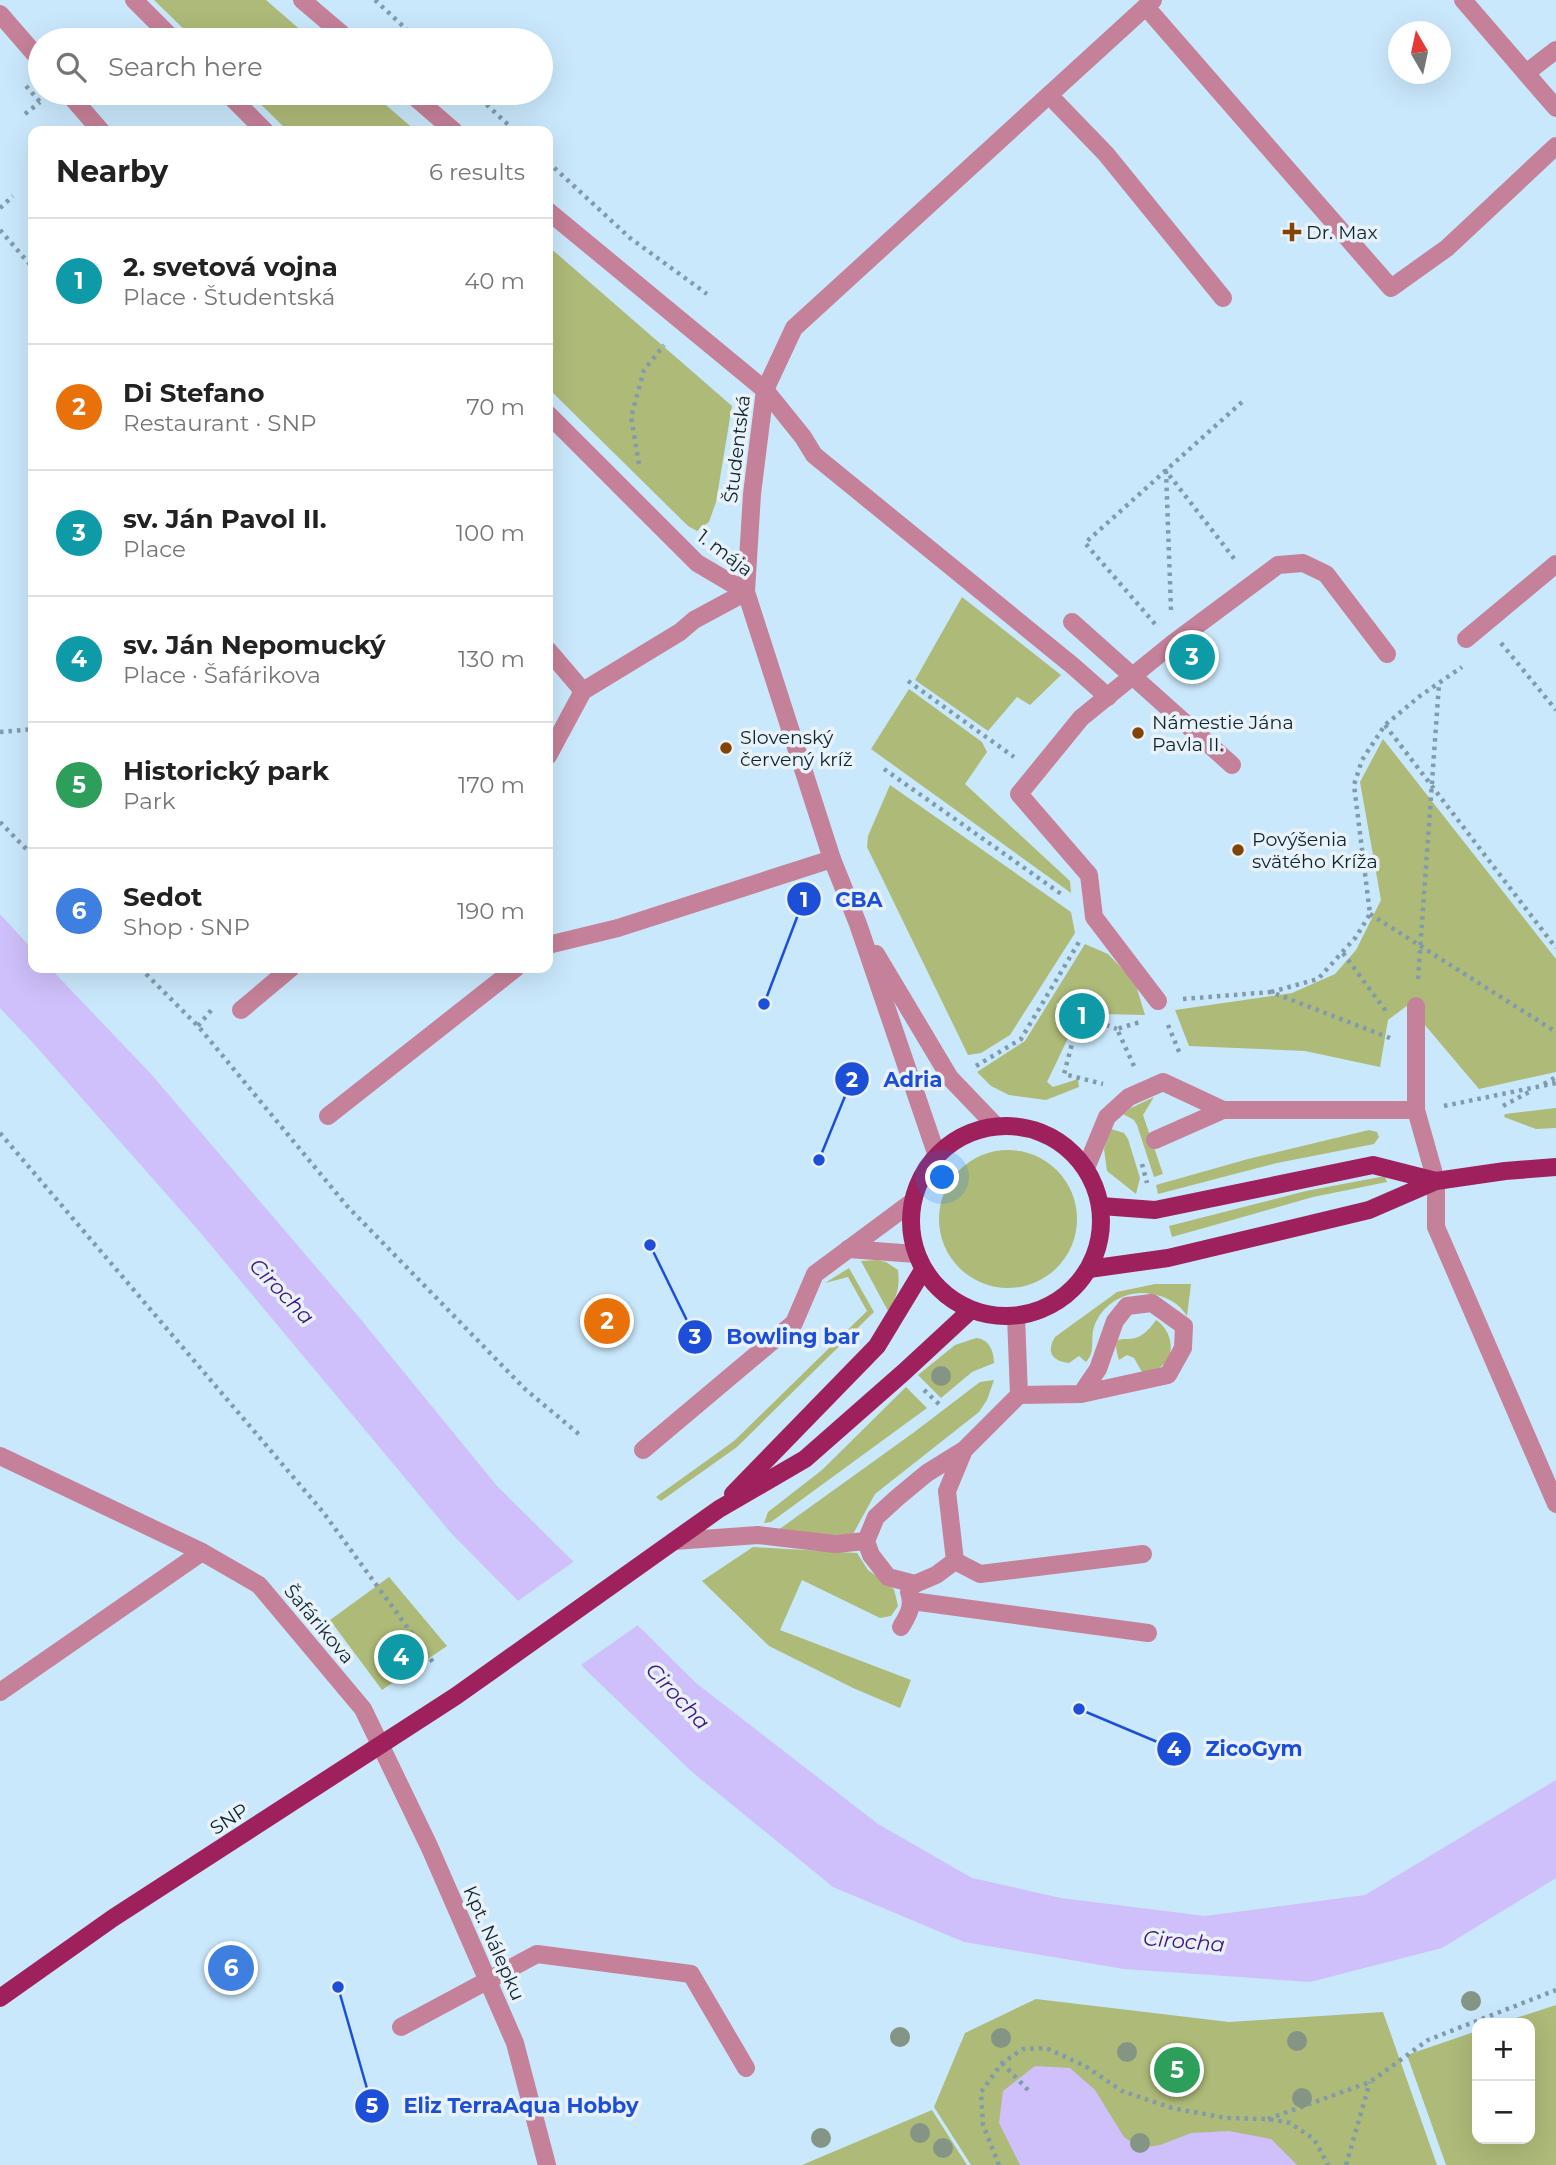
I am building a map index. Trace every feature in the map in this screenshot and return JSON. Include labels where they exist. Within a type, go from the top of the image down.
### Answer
[{"type":"main road","points":[[996,1126],[1017,1126],[1046,1135],[1072,1152],[1086,1168],[1101,1206],[1102,1228],[1098,1250],[1076,1287],[1058,1302],[1038,1312],[1016,1317],[993,1316],[971,1310],[944,1294],[920,1262],[911,1237],[912,1202],[917,1185],[937,1156],[949,1144],[964,1136],[996,1126]]},
{"type":"main road","points":[[1101,1206],[1155,1210],[1373,1165],[1436,1181]]},
{"type":"main road","points":[[1089,1269],[1168,1258],[1369,1210],[1436,1181],[1556,1167]]},
{"type":"main road","points":[[719,1509],[877,1346],[920,1262]]},
{"type":"main road","points":[[674,1541],[719,1509],[805,1459],[971,1310]]},
{"type":"main road","name":"SNP","points":[[0,1998],[113,1918],[482,1678],[674,1541]]},
{"type":"street","points":[[134,0],[162,28]]},
{"type":"street","points":[[302,0],[335,28]]},
{"type":"street","points":[[1463,0],[1556,107]]},
{"type":"street","points":[[1149,3],[1391,288],[1447,248],[1556,146]]},
{"type":"street","name":"Študentská","points":[[858,924],[832,859],[746,592],[752,494],[765,390],[794,328],[1149,3]]},
{"type":"street","points":[[0,13],[28,46]]},
{"type":"street","points":[[1526,73],[1556,50]]},
{"type":"street","points":[[1049,95],[1106,154],[1223,298]]},
{"type":"street","points":[[78,105],[97,126]]},
{"type":"street","points":[[239,105],[260,126]]},
{"type":"street","points":[[424,105],[448,126]]},
{"type":"street","points":[[553,215],[765,390],[803,437],[814,456],[1108,697]]},
{"type":"street","name":"1. mája","points":[[553,419],[697,563],[746,592]]},
{"type":"street","points":[[1158,1011],[1094,917],[1089,875],[1019,794],[1081,718],[1172,644],[1278,565],[1303,563],[1326,574],[1387,654]]},
{"type":"street","points":[[1465,639],[1556,564]]},
{"type":"street","name":"1. mája","points":[[583,691],[680,632],[694,620],[746,592]]},
{"type":"street","points":[[1072,622],[1233,765]]},
{"type":"street","points":[[553,656],[583,691],[553,746]]},
{"type":"street","points":[[553,943],[618,928],[832,859]]},
{"type":"street","points":[[858,924],[950,1078],[996,1126]]},
{"type":"street","points":[[858,924],[937,1156]]},
{"type":"street","points":[[241,1010],[285,973]]},
{"type":"street","points":[[328,1116],[510,973]]},
{"type":"street","points":[[1416,1006],[1416,1110],[1436,1181],[1436,1227],[1556,1504]]},
{"type":"street","points":[[1086,1168],[1107,1117],[1129,1097],[1163,1082],[1223,1110]]},
{"type":"street","points":[[1155,1140],[1223,1110],[1416,1110]]},
{"type":"street","points":[[643,1450],[794,1323],[815,1274],[912,1202]]},
{"type":"street","points":[[849,1249],[920,1262]]},
{"type":"street","points":[[955,1562],[936,1575],[915,1584],[906,1582],[888,1577],[871,1555],[866,1541],[876,1517],[927,1473],[964,1450],[1019,1395],[1081,1394],[1168,1375],[1183,1348],[1184,1326],[1152,1303],[1127,1306],[1115,1321],[1098,1369],[1081,1394]]},
{"type":"street","points":[[1016,1317],[1019,1395]]},
{"type":"street","points":[[955,1562],[947,1490],[964,1450]]},
{"type":"street","name":"Šafárikova","points":[[0,1456],[202,1552],[259,1585],[363,1709],[380,1746]]},
{"type":"street","points":[[674,1541],[758,1535],[835,1544],[866,1541]]},
{"type":"street","points":[[0,1692],[202,1552]]},
{"type":"street","points":[[955,1562],[980,1574],[1143,1554]]},
{"type":"street","points":[[901,1627],[909,1614],[912,1601],[906,1582]]},
{"type":"street","points":[[912,1601],[1148,1633]]},
{"type":"street","name":"Kpt. Nálepku","points":[[380,1746],[429,1846],[515,2043],[547,2165]]},
{"type":"street","points":[[401,2027],[537,1954],[691,1974],[746,2068]]},
{"type":"path","points":[[375,0],[405,28]]},
{"type":"path","points":[[24,83],[28,88]]},
{"type":"path","points":[[25,114],[36,105]]},
{"type":"path","points":[[43,105],[48,111]]},
{"type":"path","points":[[487,105],[510,126]]},
{"type":"path","points":[[553,167],[630,238],[707,294]]},
{"type":"path","points":[[0,208],[13,196]]},
{"type":"path","points":[[0,230],[28,262]]},
{"type":"path","points":[[639,470],[631,417],[643,370],[664,345]]},
{"type":"path","points":[[1172,644],[1085,543],[1242,402]]},
{"type":"path","points":[[1166,471],[1254,583]]},
{"type":"path","points":[[1166,471],[1172,644]]},
{"type":"path","points":[[1485,623],[1556,710]]},
{"type":"path","points":[[1076,1030],[1098,1022],[1117,1029],[1158,1011],[1271,992],[1318,978],[1343,953],[1370,914],[1354,785],[1362,760],[1385,725],[1464,665],[1465,639]]},
{"type":"path","points":[[908,681],[1037,774]]},
{"type":"path","points":[[1416,1006],[1438,683]]},
{"type":"path","points":[[1385,725],[1556,947]]},
{"type":"path","points":[[0,732],[28,729]]},
{"type":"path","points":[[884,769],[1094,917],[1021,1039],[969,1070]]},
{"type":"path","points":[[0,822],[28,851]]},
{"type":"path","points":[[1370,914],[1556,1032]]},
{"type":"path","points":[[1343,953],[1388,1014]]},
{"type":"path","points":[[145,973],[198,1026],[347,1206],[525,1389],[580,1435]]},
{"type":"path","points":[[1271,992],[1391,1038],[1388,1051]]},
{"type":"path","points":[[1098,1022],[1092,1006],[1086,1001],[1071,1007],[1069,1014],[1076,1030],[1064,1074],[1104,1084]]},
{"type":"path","points":[[1158,1011],[1180,1054]]},
{"type":"path","points":[[1117,1029],[1136,1071]]},
{"type":"path","points":[[1503,1106],[1556,1077]]},
{"type":"path","points":[[1416,1110],[1481,1100],[1556,1083]]},
{"type":"path","points":[[0,1133],[323,1512],[435,1665]]},
{"type":"path","points":[[923,1389],[942,1406]]},
{"type":"path","points":[[1268,2119],[1370,2082],[1428,2040],[1556,1990]]},
{"type":"path","points":[[999,2165],[983,2125],[981,2092],[1002,2063],[1023,2049],[1046,2048],[1085,2066],[1122,2091],[1172,2108],[1227,2118],[1268,2119],[1290,2123],[1314,2139],[1328,2165]]},
{"type":"path","points":[[1002,2063],[1030,2092]]},
{"type":"path","points":[[1346,2165],[1370,2082]]},
{"type":"green space","points":[[154,0],[266,0],[298,28],[183,28]]},
{"type":"green space","points":[[261,105],[386,105],[410,126],[283,126]]},
{"type":"green space","points":[[553,250],[732,406],[716,502],[709,522],[697,531],[688,526],[553,393]]},
{"type":"green space","points":[[962,597],[1061,675],[1030,705],[1017,697],[988,731],[915,680]]},
{"type":"green space","points":[[909,689],[982,742],[987,752],[965,784],[1070,881],[1071,893],[871,749]]},
{"type":"green space","points":[[1383,739],[1556,959],[1556,1072],[1479,1089],[1408,1005],[1388,1020],[1380,1067],[1305,1051],[1189,1046],[1175,1010],[1292,993],[1335,974],[1356,950],[1381,900],[1360,782]]},
{"type":"green space","points":[[890,785],[1071,912],[1075,933],[1010,1035],[981,1053],[968,1055],[867,847],[868,836]]},
{"type":"green space","points":[[1085,944],[1108,954],[1135,982],[1145,1015],[1103,1014],[1089,989],[1056,1004],[1069,1036],[1047,1082],[1053,1087],[1078,1079],[1079,1087],[1046,1100],[1009,1095],[991,1086],[977,1072],[1025,1041]]},
{"type":"green space","points":[[1154,1097],[1143,1115],[1163,1174],[1154,1177],[1137,1125],[1123,1114]]},
{"type":"green space","points":[[1556,1108],[1556,1128],[1536,1129],[1504,1117],[1505,1114]]},
{"type":"green space","points":[[1111,1129],[1124,1133],[1128,1139],[1140,1178],[1136,1194],[1107,1171],[1104,1149]]},
{"type":"green space","points":[[1369,1130],[1377,1132],[1379,1137],[1374,1144],[1277,1163],[1158,1194],[1156,1185],[1248,1159]]},
{"type":"green space","points":[[1008,1150],[1034,1156],[1057,1170],[1071,1193],[1077,1219],[1071,1245],[1057,1268],[1034,1282],[1008,1288],[982,1282],[959,1268],[945,1245],[939,1219],[945,1193],[959,1170],[982,1156]]},
{"type":"green space","points":[[1385,1177],[1387,1182],[1313,1197],[1172,1237],[1169,1226],[1306,1191]]},
{"type":"green space","points":[[877,1260],[898,1270],[897,1292],[888,1311],[861,1261]]},
{"type":"green space","points":[[849,1268],[874,1312],[737,1447],[661,1501],[656,1497],[734,1441],[867,1311],[848,1277],[825,1283]]},
{"type":"green space","points":[[1155,1284],[1191,1284],[1187,1316],[1180,1307],[1162,1296],[1132,1294],[1115,1301],[1101,1314],[1093,1331],[1092,1351],[1086,1362],[1079,1356],[1069,1363],[1063,1362],[1052,1355],[1051,1347],[1055,1337],[1117,1292]]},
{"type":"green space","points":[[1156,1320],[1166,1330],[1171,1344],[1171,1351],[1165,1363],[1157,1369],[1142,1372],[1134,1358],[1127,1355],[1119,1360],[1117,1341],[1141,1336]]},
{"type":"green space","points":[[976,1338],[990,1346],[994,1363],[972,1372],[941,1398],[918,1375],[955,1345]]},
{"type":"green space","points":[[994,1380],[987,1400],[979,1412],[875,1494],[853,1534],[774,1533],[980,1382]]},
{"type":"green space","points":[[906,1387],[927,1408],[771,1522],[764,1523],[768,1512],[822,1470]]},
{"type":"green space","points":[[753,1547],[857,1553],[868,1570],[894,1589],[898,1606],[891,1616],[880,1618],[802,1580],[780,1630],[911,1680],[900,1708],[769,1646],[702,1581]]},
{"type":"green space","points":[[389,1577],[447,1646],[382,1690],[330,1620]]},
{"type":"green space","points":[[1036,1999],[1229,2022],[1383,2012],[1437,2165],[971,2165],[934,2107],[965,2033]]},
{"type":"green space","points":[[1556,2005],[1556,2165],[1446,2165],[1407,2055],[1472,2033],[1472,2144],[1535,2144],[1535,2018],[1516,2018]]},
{"type":"green space","points":[[932,2110],[967,2165],[802,2165]]},
{"type":"water","name":"Cirocha","points":[[0,914],[28,945],[28,973],[55,973],[151,1074],[358,1316],[497,1486],[696,1683],[878,1824],[972,1878],[1061,1898],[1205,1916],[1365,1895],[1556,1780],[1556,1878],[1442,1948],[1310,1982],[1124,1969],[964,1942],[833,1887],[691,1771],[589,1673],[451,1533],[199,1231],[0,1008]]},
{"type":"water","points":[[1035,2066],[1070,2068],[1095,2090],[1124,2137],[1140,2148],[1160,2145],[1191,2133],[1229,2131],[1271,2139],[1297,2165],[1020,2165],[999,2123],[1003,2091]]},
{"type":"pier","points":[[576,1560],[641,1623],[578,1667],[515,1603]]},
{"type":"place","name":"Dr. Max","points":[[1292,232]]},
{"type":"place","name":"sv. Ján Pavol II.","points":[[1192,657]]},
{"type":"place","name":"Námestie Jána Pavla II.","points":[[1138,733]]},
{"type":"place","name":"Slovenský červený kríž","points":[[726,748]]},
{"type":"place","name":"Povýšenia svätého Kríža","points":[[1238,850]]},
{"type":"place","name":"CBA","points":[[764,1004]]},
{"type":"place","name":"2. svetová vojna","points":[[1082,1016]]},
{"type":"place","name":"Adria","points":[[819,1160]]},
{"type":"place","name":"Bowling bar","points":[[650,1245]]},
{"type":"place","name":"Di Stefano","points":[[607,1321]]},
{"type":"place","name":"sv. Ján Nepomucký","points":[[401,1657]]},
{"type":"place","name":"ZicoGym","points":[[1079,1709]]},
{"type":"place","name":"Sedot","points":[[231,1968]]},
{"type":"place","name":"Eliz TerraAqua Hobby","points":[[338,1987]]},
{"type":"place","name":"Historický park","points":[[1177,2070]]}]
